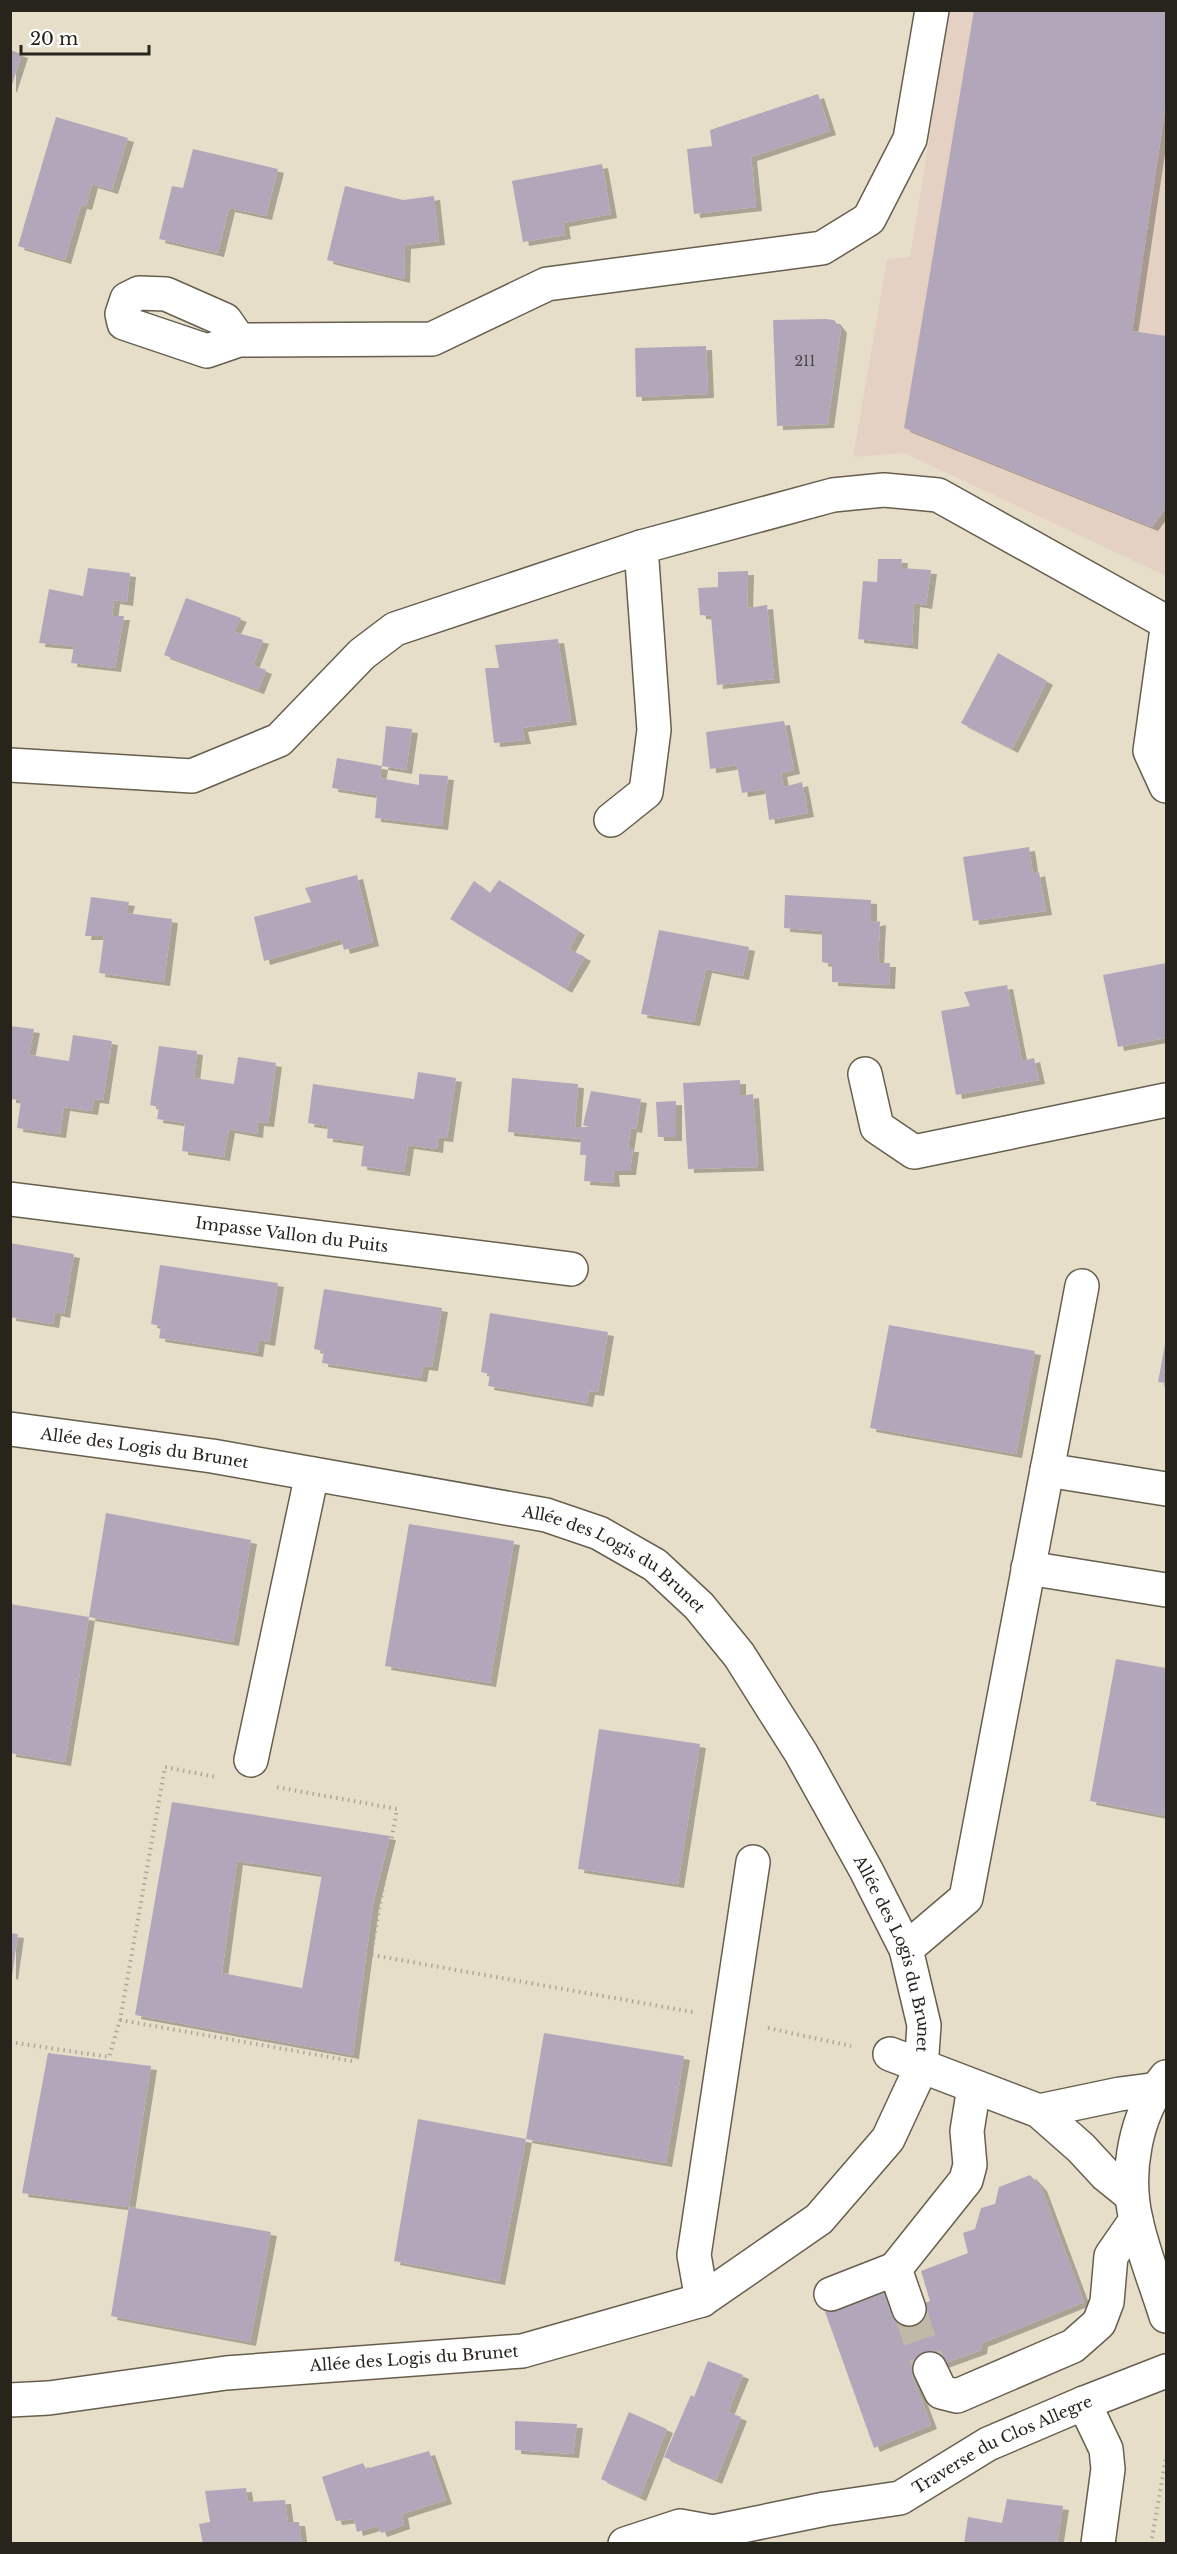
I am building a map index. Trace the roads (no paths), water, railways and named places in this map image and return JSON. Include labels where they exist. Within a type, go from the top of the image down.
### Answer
[{"type":"street","points":[[239,340],[432,339],[547,284],[822,248],[869,219],[910,139],[932,10]]},
{"type":"street","points":[[10,765],[192,776],[279,740],[362,654],[395,629],[641,547],[832,495],[884,490],[938,495],[1167,622]]},
{"type":"street","points":[[611,820],[646,792],[654,730],[641,547]]},
{"type":"street","points":[[1167,636],[1150,751],[1167,786]]},
{"type":"street","points":[[865,1074],[877,1127],[915,1152],[1167,1100]]},
{"type":"street","name":"Impasse Vallon du Puits","points":[[10,1199],[571,1269]]},
{"type":"street","points":[[906,1949],[966,1898],[1082,1286]]},
{"type":"street","name":"Allée des Logis du Brunet","points":[[10,1429],[212,1456],[546,1515],[599,1533],[655,1565],[699,1606],[739,1655],[806,1762],[866,1870],[906,1949],[924,2025],[921,2068],[888,2139],[819,2219],[702,2300],[522,2350],[226,2373],[49,2398],[10,2400]]},
{"type":"street","points":[[1047,1470],[1167,1489]]},
{"type":"street","points":[[250,1760],[312,1474]]},
{"type":"street","points":[[1028,1568],[1167,1590]]},
{"type":"street","points":[[702,2300],[694,2254],[753,1862]]},
{"type":"street","name":"Allée des Logis du Brunet","points":[[890,2054],[921,2068],[1039,2112],[1081,2148],[1106,2175],[1144,2230]]},
{"type":"street","points":[[1039,2112],[1163,2085]]},
{"type":"street","points":[[1163,2085],[1143,2117],[1136,2141],[1144,2230],[1167,2316]]},
{"type":"street","points":[[831,2294],[895,2270],[966,2180],[970,2164],[967,2131],[974,2087]]},
{"type":"street","points":[[930,2369],[941,2392],[957,2396],[1073,2346],[1099,2323],[1107,2302],[1111,2256],[1144,2230]]},
{"type":"street","points":[[895,2270],[909,2309]]},
{"type":"street","name":"Traverse du Clos Allegre","points":[[704,2538],[825,2509],[900,2498],[988,2444],[1167,2371]]},
{"type":"street","points":[[1084,2403],[1106,2448],[1108,2469],[1098,2544]]},
{"type":"street","points":[[625,2544],[680,2526],[704,2538]]},
{"type":"tunnel","points":[[909,2309],[930,2369]]}]
